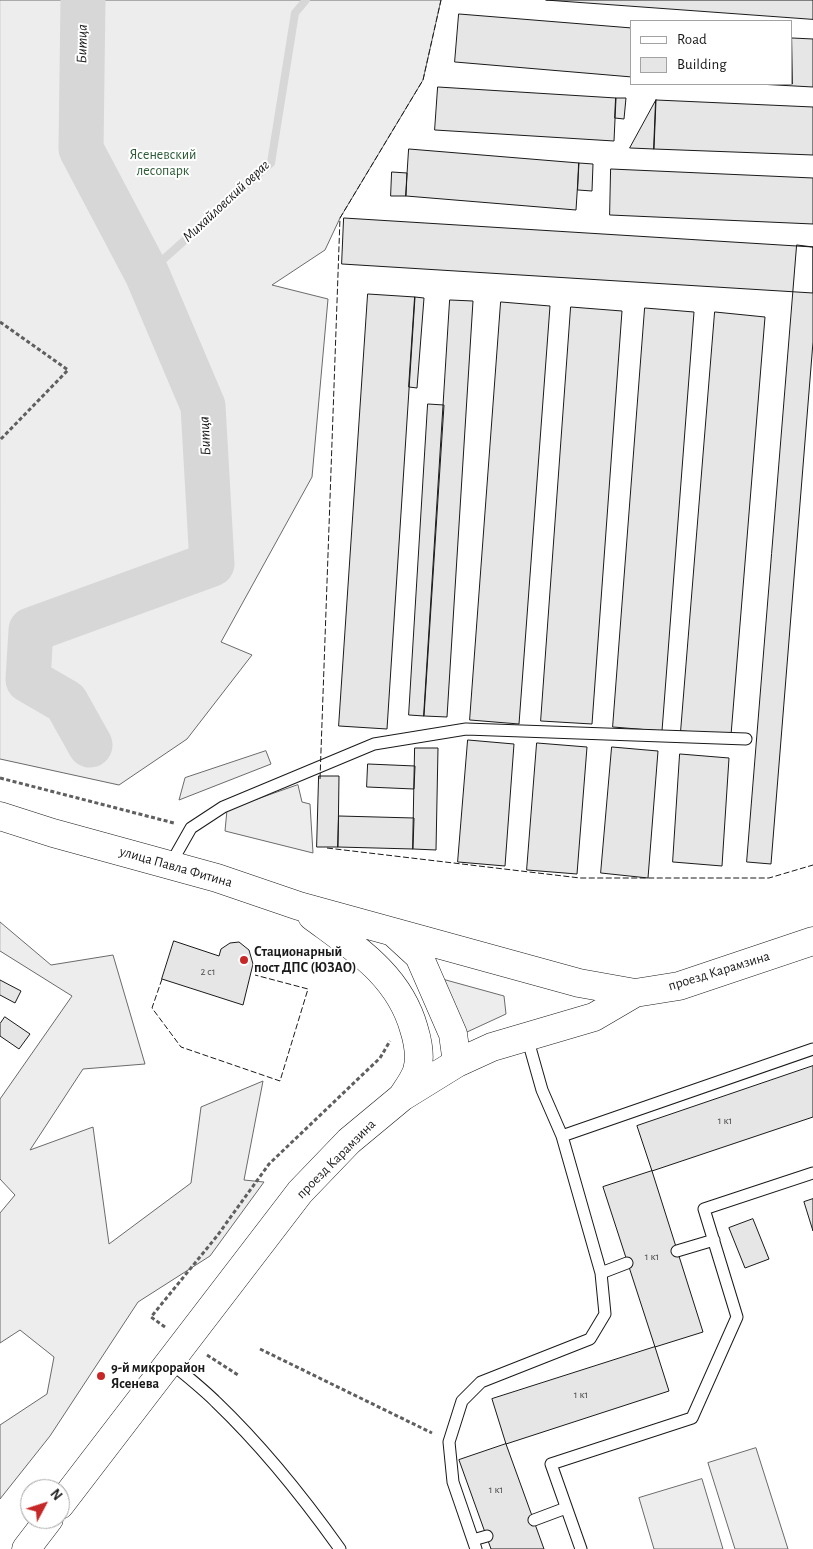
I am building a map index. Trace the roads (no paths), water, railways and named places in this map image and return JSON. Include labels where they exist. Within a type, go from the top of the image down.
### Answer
[{"type":"street","name":"улица Павла Фитина","points":[[0,816],[53,833],[170,865],[299,906],[579,983],[634,993]]},
{"type":"street","name":"улица Павла Фитина","points":[[0,823],[53,833]]},
{"type":"street","points":[[0,828],[53,833]]},
{"type":"street","name":"улица Павла Фитина","points":[[299,906],[363,954],[387,976],[408,1009],[419,1046],[418,1063],[417,1071],[402,1097]]},
{"type":"street","name":"улица Павла Фитина","points":[[392,931],[419,956],[453,1034],[457,1063]]},
{"type":"street","name":"проезд Карамзина","points":[[70,1492],[300,1192],[349,1141],[402,1097],[457,1063],[492,1048],[594,1016],[634,993],[679,986],[813,941]]},
{"type":"street","points":[[26,1549],[41,1529]]},
{"type":"lane","points":[[170,865],[191,828],[223,807],[374,744],[466,729],[746,739]]},
{"type":"lane","points":[[487,1536],[475,1545],[453,1482],[449,1442],[462,1401],[481,1382],[590,1339],[605,1314],[601,1273],[562,1136],[542,1090],[527,1036]]},
{"type":"lane","points":[[562,1136],[813,1049]]},
{"type":"lane","points":[[581,1549],[551,1464],[692,1418],[737,1317],[704,1209],[813,1173]]},
{"type":"lane","points":[[678,1251],[714,1240]]},
{"type":"lane","points":[[601,1273],[627,1263]]},
{"type":"lane","points":[[170,1362],[216,1402],[248,1434],[318,1518],[340,1549]]},
{"type":"lane","points":[[534,1520],[566,1508]]},
{"type":"waterway","name":"Битца","points":[[83,0],[81,149],[147,274],[203,406],[212,564],[31,630],[28,680],[66,702],[90,745]]},
{"type":"waterway","name":"Михайловский овраг","points":[[147,274],[271,163],[295,13],[306,0]]},
{"type":"place","name":"Стационарный пост ДПС (ЮЗАО)","points":[[244,960]]},
{"type":"place","name":"9-й микрорайон Ясенева","points":[[101,1376]]},
{"type":"park label","name":"Ясеневский лесопарк","points":[[163,164]]}]
